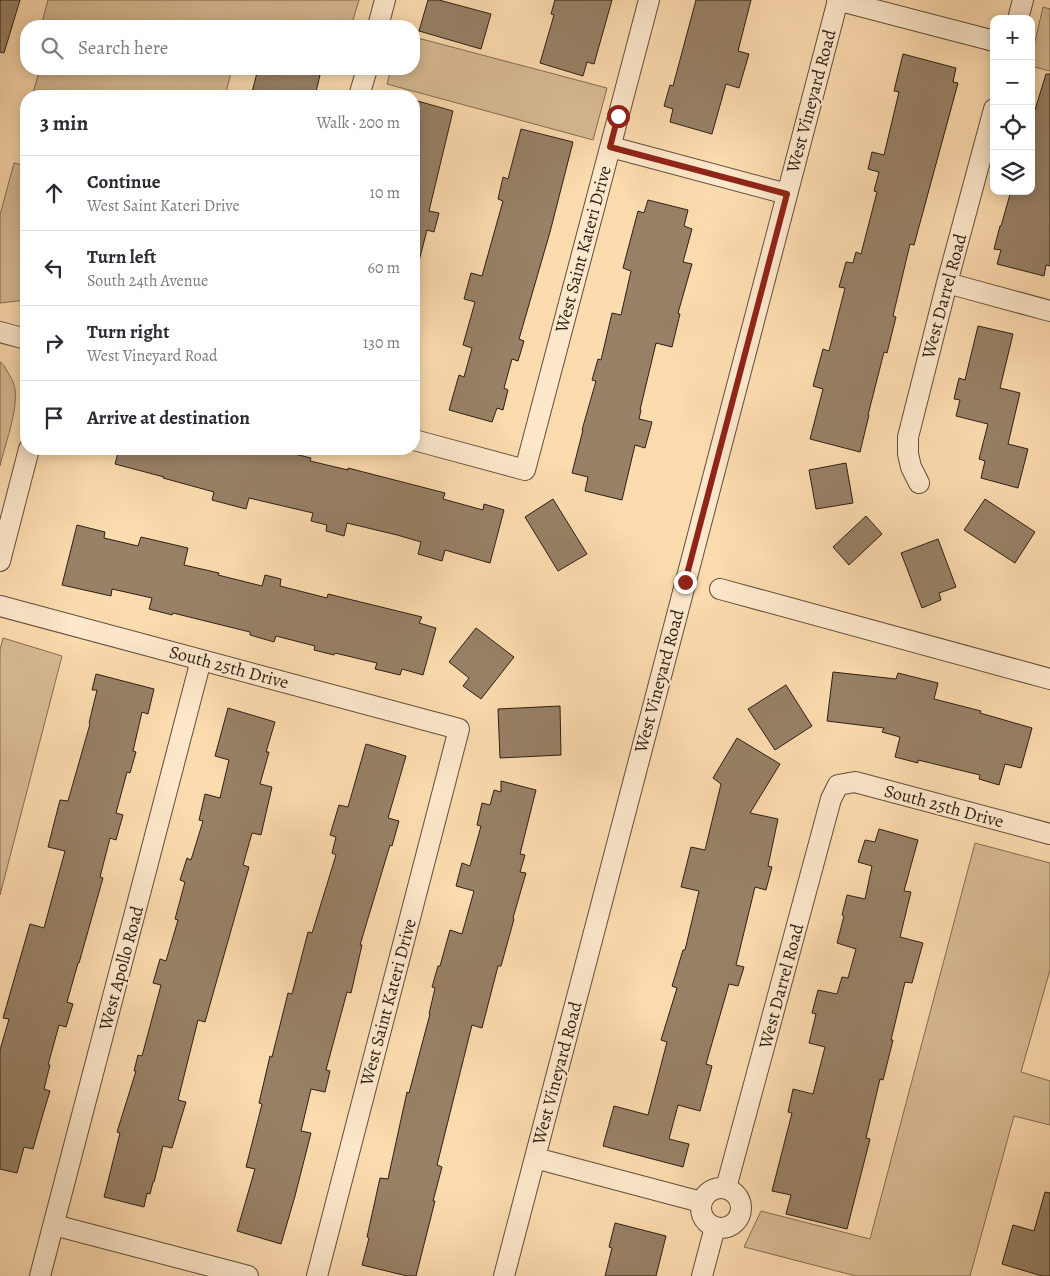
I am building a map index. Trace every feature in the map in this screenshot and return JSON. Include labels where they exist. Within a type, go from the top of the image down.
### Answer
[{"type":"street","points":[[380,20],[385,0]]},
{"type":"street","name":"West Saint Kateri Drive","points":[[420,442],[525,470],[649,0]]},
{"type":"street","points":[[838,0],[990,40]]},
{"type":"street","name":"West Vineyard Road","points":[[504,1276],[838,0]]},
{"type":"street","points":[[1019,15],[1023,0]]},
{"type":"street","points":[[361,90],[365,75]]},
{"type":"street","name":"West Darrel Road","points":[[919,483],[911,468],[908,454],[908,437],[990,124]]},
{"type":"street","points":[[610,147],[787,194]]},
{"type":"street","points":[[947,283],[1050,311]]},
{"type":"street","points":[[0,332],[20,337]]},
{"type":"street","points":[[0,561],[27,455]]},
{"type":"street","points":[[720,589],[1050,678]]},
{"type":"street","name":"South 25th Drive","points":[[0,606],[459,728]]},
{"type":"street","name":"West Apollo Road","points":[[40,1276],[201,660]]},
{"type":"street","name":"West Saint Kateri Drive","points":[[317,1276],[459,728]]},
{"type":"street","name":"South 25th Drive","points":[[838,785],[855,782],[1050,834]]},
{"type":"street","name":"West Darrel Road","points":[[726,1188],[829,808],[838,785]]},
{"type":"street","points":[[534,1158],[701,1202]]},
{"type":"street","points":[[717,1187],[726,1188],[734,1192],[740,1200],[739,1217],[733,1224],[724,1228],[715,1227],[707,1223],[702,1216],[701,1202],[709,1191],[717,1187]]},
{"type":"street","points":[[54,1225],[248,1276]]},
{"type":"street","points":[[702,1276],[715,1227]]},
{"type":"shaded area","points":[[48,0],[359,0],[353,20],[43,20]]},
{"type":"shaded area","points":[[1043,7],[1050,9],[1050,71],[1035,67],[1035,42]]},
{"type":"shaded area","points":[[420,39],[607,88],[593,140],[420,93],[420,90],[409,90],[387,84],[389,75],[420,75]]},
{"type":"shaded area","points":[[38,75],[230,75],[227,90],[34,90]]},
{"type":"shaded area","points":[[14,163],[20,164],[20,301],[0,303],[0,215]]},
{"type":"shaded area","points":[[0,362],[13,382],[15,407],[0,466]]},
{"type":"shaded area","points":[[3,638],[62,656],[0,895],[0,650]]},
{"type":"shaded area","points":[[975,843],[1050,863],[1050,970],[1021,1072],[1050,1081],[1050,1125],[1014,1116],[970,1276],[856,1276],[744,1247],[761,1211],[870,1239]]},
{"type":"building","points":[[0,0],[20,0],[4,53],[0,52]]},
{"type":"building","points":[[428,0],[439,0],[491,14],[481,49],[420,31]]},
{"type":"building","points":[[555,0],[612,0],[594,64],[587,62],[583,76],[540,63],[554,15],[551,14]]},
{"type":"building","points":[[696,0],[751,0],[738,51],[749,54],[739,88],[726,84],[712,134],[670,122],[673,109],[664,106],[670,85],[673,86]]},
{"type":"building","points":[[903,54],[956,68],[953,82],[958,83],[914,245],[910,244],[893,316],[896,317],[887,353],[884,352],[860,452],[810,439],[823,389],[813,386],[823,349],[829,351],[845,288],[839,287],[846,262],[853,263],[856,252],[861,254],[877,192],[874,191],[879,172],[868,169],[872,152],[884,155],[899,92],[894,91]]},
{"type":"building","points":[[1046,74],[1050,74],[1050,266],[1046,265],[1044,276],[997,264],[1001,250],[994,249],[1010,195],[1035,195],[1035,110]]},
{"type":"building","points":[[256,75],[320,75],[316,90],[253,90]]},
{"type":"building","points":[[420,102],[453,111],[429,211],[439,213],[434,232],[427,230],[420,257]]},
{"type":"building","points":[[521,129],[573,142],[550,232],[519,339],[524,341],[518,361],[512,359],[504,388],[508,390],[503,410],[497,408],[492,422],[449,410],[459,375],[464,377],[472,348],[463,345],[475,302],[464,299],[471,273],[482,276],[503,201],[498,199],[503,177],[508,179]]},
{"type":"building","points":[[648,200],[688,210],[684,226],[692,229],[683,262],[692,264],[678,313],[680,314],[672,347],[656,343],[639,419],[652,422],[645,448],[635,445],[622,500],[585,491],[588,477],[572,473],[596,381],[592,380],[598,359],[601,360],[612,313],[621,315],[631,271],[623,268],[638,211],[644,213]]},
{"type":"building","points":[[978,326],[1013,334],[1000,388],[1020,393],[1008,444],[1028,449],[1018,488],[981,478],[985,461],[979,459],[988,424],[956,416],[960,400],[954,399],[959,378],[965,380]]},
{"type":"building","points":[[117,455],[299,455],[311,458],[310,461],[348,470],[348,468],[445,493],[443,499],[483,510],[484,504],[504,510],[490,563],[445,550],[442,561],[418,554],[421,542],[347,523],[344,536],[326,531],[327,525],[311,521],[313,513],[249,498],[246,509],[212,500],[214,492],[115,464]]},
{"type":"building","points":[[846,463],[853,503],[816,509],[809,470]]},
{"type":"building","points":[[553,499],[587,554],[558,571],[525,517]]},
{"type":"building","points":[[985,499],[1035,532],[1015,563],[964,530]]},
{"type":"building","points":[[866,516],[882,534],[849,565],[833,547]]},
{"type":"building","points":[[77,525],[105,532],[104,538],[138,546],[141,537],[188,548],[184,565],[219,573],[218,575],[262,586],[265,575],[281,579],[280,586],[327,598],[328,594],[422,617],[419,623],[436,628],[423,675],[402,669],[400,675],[375,669],[377,663],[314,650],[315,646],[276,636],[274,642],[250,635],[250,632],[149,609],[152,598],[112,589],[111,596],[62,585]]},
{"type":"building","points":[[938,539],[956,587],[939,593],[941,600],[922,608],[901,553]]},
{"type":"building","points":[[476,628],[514,657],[481,699],[463,686],[469,678],[449,662]]},
{"type":"building","points":[[833,672],[896,679],[898,673],[938,683],[934,699],[981,711],[980,713],[1032,728],[1021,768],[1005,764],[999,785],[979,779],[980,775],[918,760],[918,763],[895,757],[900,737],[882,732],[884,728],[827,721]]},
{"type":"building","points":[[96,674],[154,689],[148,714],[142,712],[133,751],[136,752],[130,773],[127,772],[116,813],[123,815],[116,840],[110,838],[100,877],[103,878],[67,1002],[73,1004],[66,1027],[59,1025],[48,1065],[50,1065],[44,1089],[50,1091],[33,1149],[24,1147],[17,1173],[0,1169],[0,1050],[9,1019],[3,1018],[30,924],[44,928],[65,851],[48,847],[60,800],[68,801],[90,724],[97,690],[92,690]]},
{"type":"building","points":[[786,685],[812,726],[775,750],[748,709]]},
{"type":"building","points":[[560,706],[561,755],[500,758],[498,709]]},
{"type":"building","points":[[228,708],[275,722],[266,752],[269,752],[260,784],[272,787],[261,835],[252,833],[243,865],[249,867],[205,1022],[198,1020],[178,1100],[186,1102],[172,1148],[163,1146],[154,1182],[150,1194],[147,1193],[144,1207],[104,1197],[120,1133],[117,1132],[136,1071],[134,1071],[138,1055],[142,1056],[161,985],[153,983],[160,959],[166,961],[178,920],[175,919],[185,882],[180,880],[187,858],[191,860],[203,821],[199,820],[205,794],[220,798],[229,760],[215,756]]},
{"type":"building","points":[[737,738],[780,764],[750,813],[778,819],[768,866],[772,867],[766,890],[755,887],[736,965],[744,967],[738,986],[729,984],[706,1064],[712,1066],[700,1111],[678,1105],[669,1139],[689,1144],[683,1167],[603,1146],[614,1106],[648,1115],[667,1042],[661,1040],[677,988],[672,986],[683,950],[685,950],[699,891],[681,887],[691,847],[705,850],[721,784],[713,778]]},
{"type":"building","points":[[366,744],[406,756],[388,818],[399,821],[360,945],[362,945],[351,993],[347,992],[326,1070],[330,1071],[325,1092],[311,1089],[301,1131],[311,1133],[281,1244],[237,1231],[255,1169],[246,1167],[262,1104],[259,1103],[270,1056],[272,1057],[288,993],[292,994],[308,932],[312,933],[336,855],[332,853],[336,837],[330,835],[339,805],[348,807]]},
{"type":"building","points":[[501,781],[536,790],[520,854],[525,855],[520,872],[526,873],[501,966],[498,966],[482,1028],[472,1025],[437,1165],[442,1167],[416,1276],[407,1276],[362,1265],[369,1238],[367,1237],[380,1178],[388,1179],[407,1092],[409,1093],[430,1014],[435,988],[432,987],[438,966],[440,966],[450,930],[462,934],[474,891],[456,886],[462,863],[470,866],[481,826],[477,825],[482,803],[490,805],[494,790],[501,792]]},
{"type":"building","points":[[879,829],[918,840],[904,891],[911,892],[900,937],[923,943],[912,983],[905,982],[883,1080],[880,1079],[866,1138],[870,1139],[847,1229],[786,1214],[791,1195],[772,1191],[792,1113],[788,1112],[793,1089],[813,1094],[825,1047],[809,1043],[816,1014],[812,1013],[818,990],[837,994],[842,977],[848,978],[856,949],[837,943],[844,916],[842,915],[847,895],[865,899],[872,866],[858,862],[865,840],[875,842]]},
{"type":"building","points":[[1045,1192],[1050,1193],[1050,1276],[1042,1276],[1002,1264],[1013,1225],[1034,1231]]},
{"type":"building","points":[[615,1223],[666,1236],[656,1276],[605,1276],[612,1248],[609,1247]]},
{"type":"route","points":[[618,116],[610,147],[787,194],[685,582]]}]
